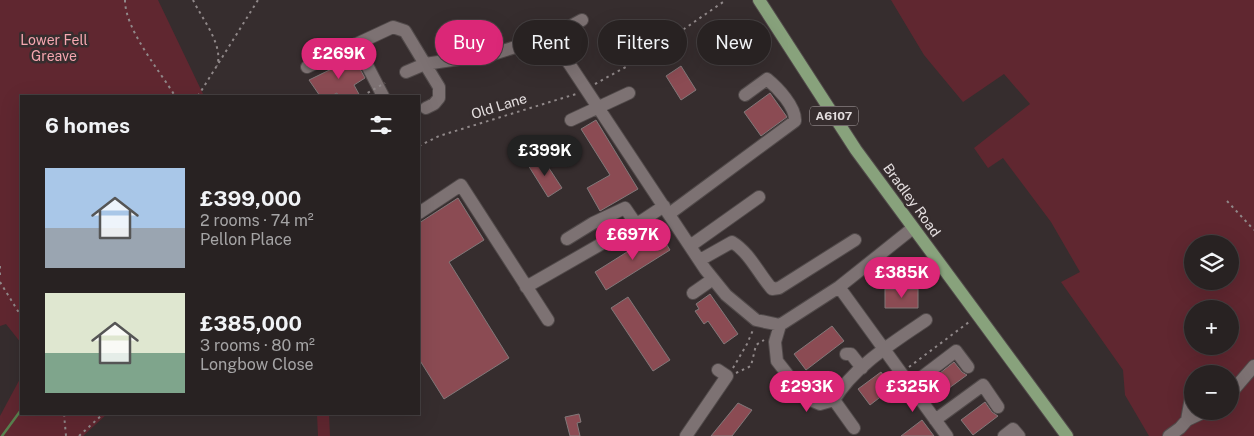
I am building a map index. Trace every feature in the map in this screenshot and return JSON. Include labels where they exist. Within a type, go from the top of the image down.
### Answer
[{"type":"main road","name":"Bradley Road","points":[[759,0],[856,150],[1067,436]]},
{"type":"street","points":[[313,62],[393,27],[406,31],[439,87],[440,98],[426,108]]},
{"type":"street","points":[[356,44],[382,95]]},
{"type":"street","points":[[406,72],[425,64],[494,54],[513,48]]},
{"type":"street","points":[[572,65],[713,279],[726,295],[756,320],[779,327]]},
{"type":"street","points":[[526,286],[636,224],[666,210],[795,121],[795,115],[776,86],[767,79],[745,95]]},
{"type":"street","points":[[571,120],[629,94]]},
{"type":"street","points":[[420,212],[461,185],[548,320]]},
{"type":"street","points":[[690,246],[759,197]]},
{"type":"street","points":[[566,239],[593,223],[625,208],[636,224]]},
{"type":"street","points":[[914,228],[839,287],[779,327],[775,342],[777,362],[806,398],[820,404],[834,400],[845,382],[884,350],[926,320]]},
{"type":"street","points":[[700,260],[732,242],[750,257],[760,276],[772,289],[779,288],[855,240]]},
{"type":"street","points":[[693,293],[713,279]]},
{"type":"street","points":[[839,287],[910,386],[919,406],[935,420],[947,436]]},
{"type":"street","points":[[910,386],[956,351],[968,366]]},
{"type":"street","points":[[846,354],[851,354],[864,366],[886,366],[901,373]]},
{"type":"street","points":[[1239,384],[1254,366]]},
{"type":"street","points":[[686,436],[723,373]]},
{"type":"street","points":[[935,420],[982,385],[998,407]]},
{"type":"street","points":[[834,400],[854,428]]},
{"type":"street","points":[[1169,436],[1187,420]]},
{"type":"street","points":[[1004,436],[1014,429],[1019,436]]},
{"type":"path","points":[[124,0],[125,9],[137,35],[174,95]]},
{"type":"path","points":[[193,0],[217,43],[220,58],[216,68]]},
{"type":"path","points":[[199,95],[258,0]]},
{"type":"path","name":"Old Lane","points":[[420,146],[440,136],[579,94],[642,58],[726,0]]},
{"type":"path","points":[[364,95],[386,83]]},
{"type":"path","points":[[1227,202],[1254,230]]},
{"type":"path","points":[[0,266],[0,276]]},
{"type":"path","points":[[0,282],[20,314]]},
{"type":"path","points":[[901,373],[978,314]]},
{"type":"path","points":[[723,373],[747,344],[756,320]]},
{"type":"path","points":[[723,373],[751,366],[756,345],[779,327]]},
{"type":"path","points":[[64,415],[66,436]]},
{"type":"path","points":[[79,436],[102,415]]},
{"type":"green space","name":"Lower Fell Greave","points":[[0,0],[158,0],[204,95],[20,95],[20,342],[6,324],[0,326]]},
{"type":"green space","points":[[891,0],[1254,0],[1254,436],[1149,436],[1125,395],[1123,370],[1061,282],[1080,272],[1051,222],[1003,158],[988,168],[974,148],[1030,104],[1004,74],[963,102],[924,55]]},
{"type":"green space","points":[[20,379],[20,415],[106,415],[83,436],[0,436],[0,416]]},
{"type":"green space","points":[[317,415],[329,415],[330,436],[318,436]]},
{"type":"building","points":[[354,58],[365,78],[354,85],[359,95],[338,95],[337,93],[333,95],[319,95],[309,80]]},
{"type":"building","points":[[681,66],[696,90],[681,100],[666,76]]},
{"type":"building","points":[[770,93],[787,117],[761,136],[744,112]]},
{"type":"building","points":[[596,120],[638,189],[600,211],[587,188],[610,175],[581,129]]},
{"type":"building","points":[[541,156],[562,188],[548,197],[528,165]]},
{"type":"building","points":[[458,198],[484,240],[449,262],[509,358],[444,399],[420,361],[420,222]]},
{"type":"building","points":[[659,232],[670,250],[606,290],[595,272]]},
{"type":"building","points":[[885,289],[918,289],[918,308],[885,308]]},
{"type":"building","points":[[710,294],[738,334],[724,344],[708,321],[704,324],[695,311],[699,309],[696,304]]},
{"type":"building","points":[[628,297],[670,360],[653,371],[611,308]]},
{"type":"building","points":[[832,326],[844,341],[806,370],[794,354]]},
{"type":"building","points":[[954,362],[967,375],[945,391],[935,377]]},
{"type":"building","points":[[881,372],[892,388],[870,405],[858,389]]},
{"type":"building","points":[[985,402],[992,412],[998,416],[973,435],[961,420]]},
{"type":"building","points":[[738,403],[752,410],[732,436],[711,436]]},
{"type":"building","points":[[579,414],[581,422],[577,423],[580,436],[570,436],[565,417]]},
{"type":"building","points":[[922,420],[934,436],[901,436]]},
{"type":"waterway","points":[[2,436],[20,411]]}]
